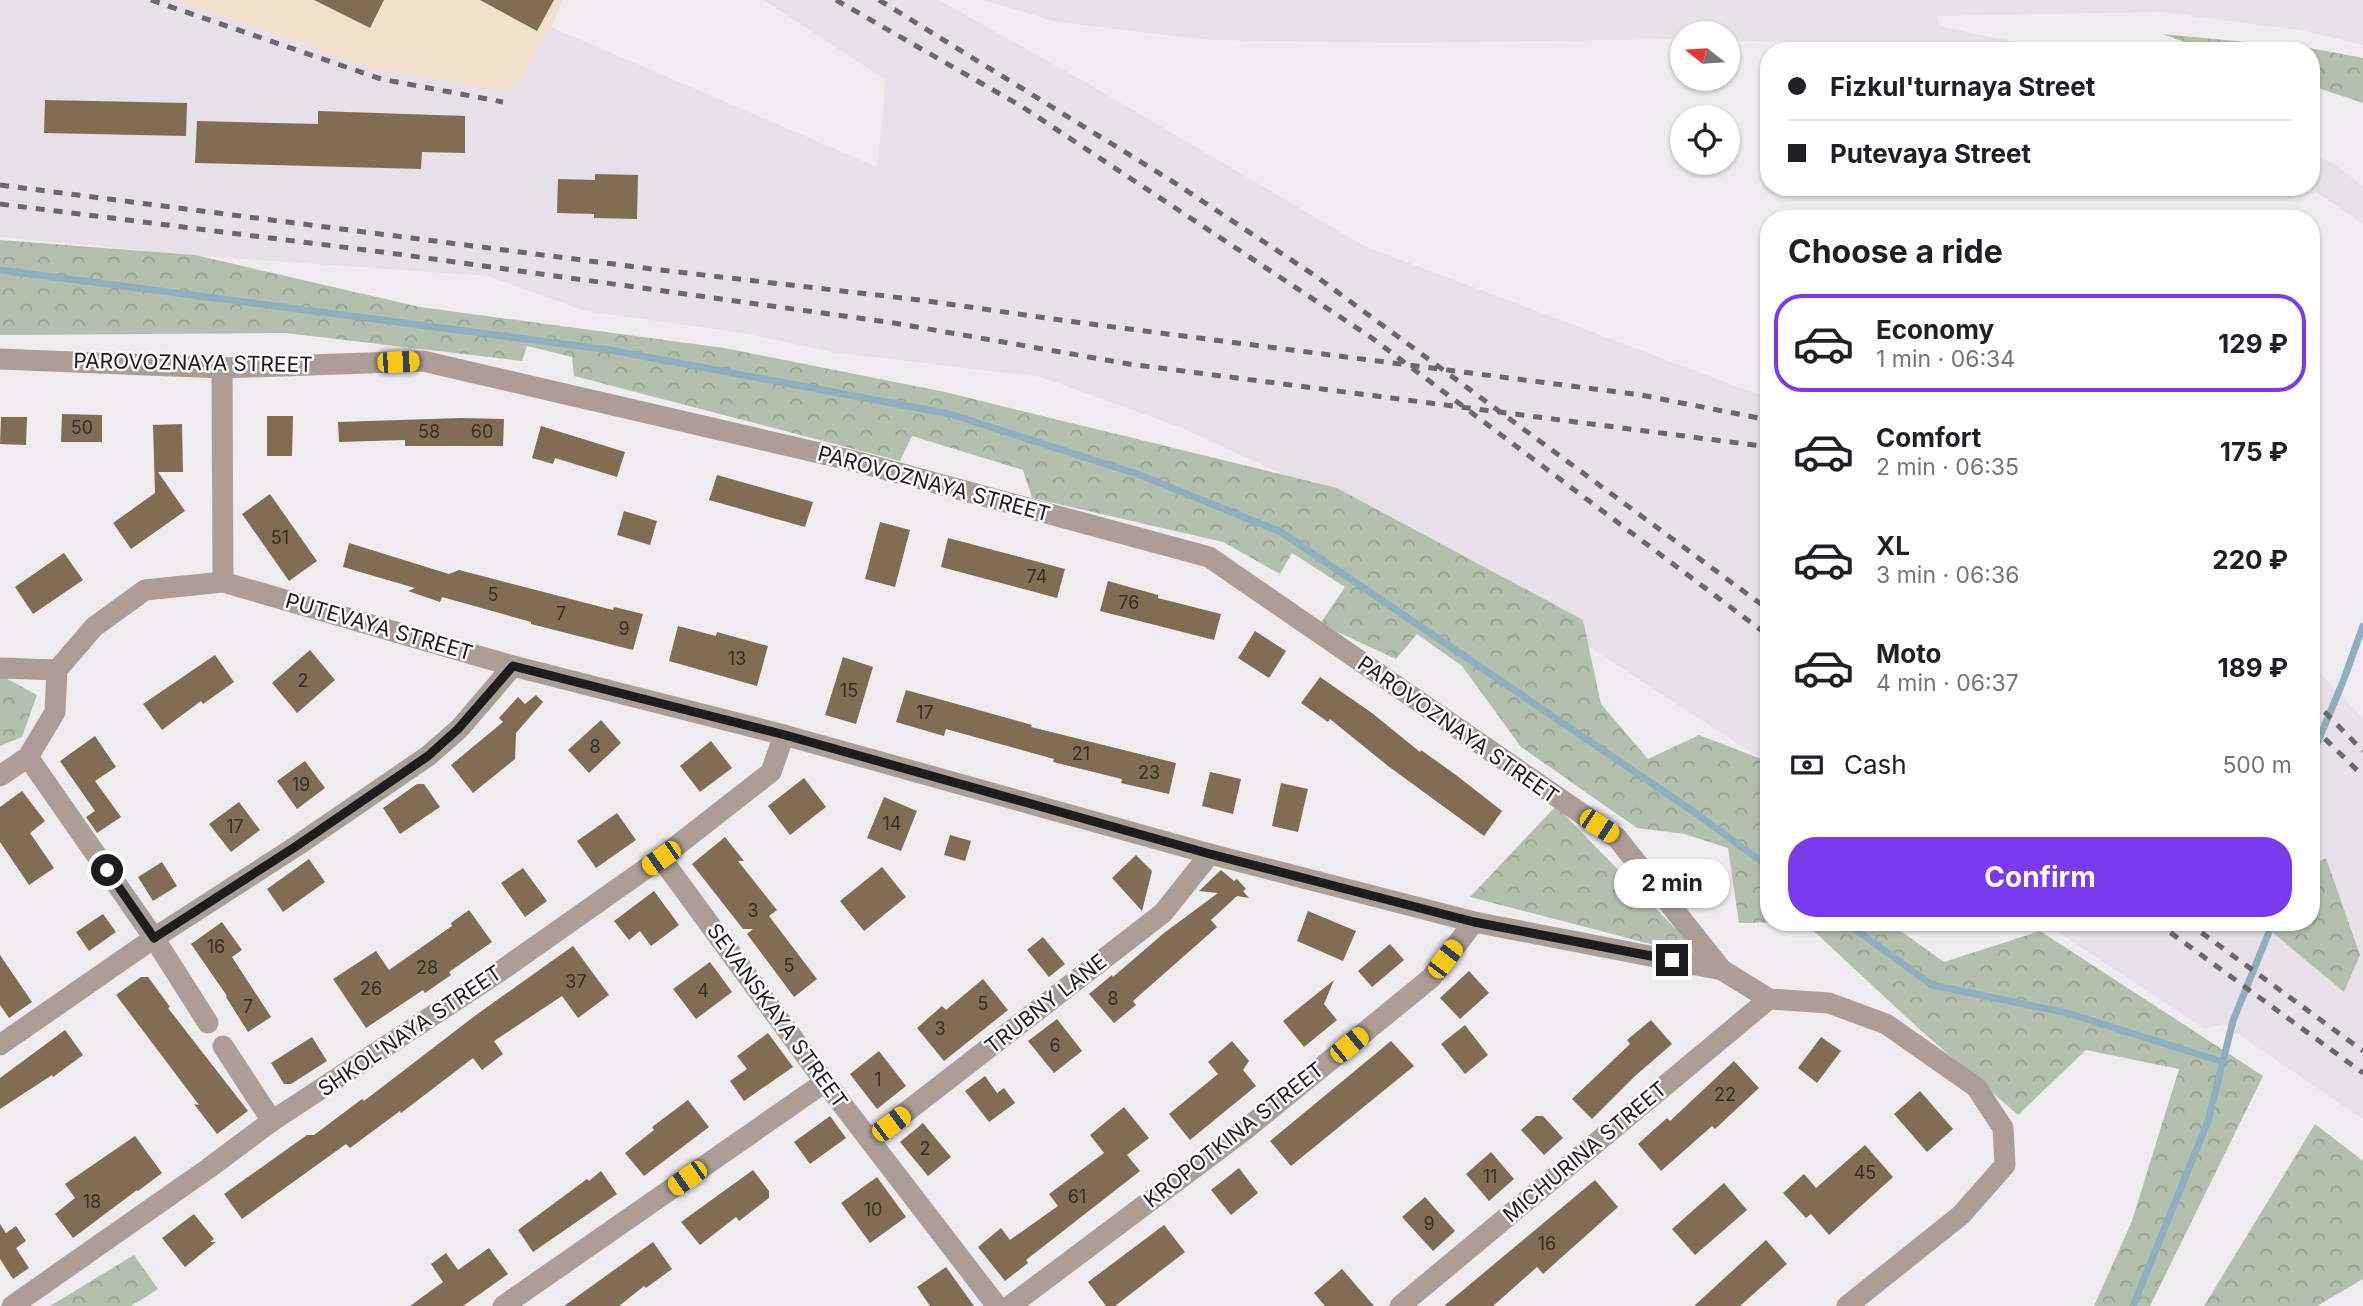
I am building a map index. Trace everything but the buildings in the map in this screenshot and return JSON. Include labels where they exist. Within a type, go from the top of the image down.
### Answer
[{"type":"street","name":"PAROVOZNAYA STREET","points":[[0,359],[222,368],[424,361],[854,461],[1209,557],[1617,838],[1721,970]]},
{"type":"street","points":[[0,776],[29,757],[55,712],[57,670],[94,627],[145,590],[223,582],[222,368]]},
{"type":"street","name":"PUTEVAYA STREET","points":[[223,582],[513,666],[785,735],[1210,854],[1474,922],[1721,970],[1769,999],[1829,1003],[1886,1024],[1976,1087],[2003,1128],[2005,1165],[1961,1215],[1847,1306]]},
{"type":"street","points":[[0,1045],[154,938],[295,847],[428,756],[458,729],[513,666]]},
{"type":"street","points":[[0,668],[57,670]]},
{"type":"street","name":"SHKOL'NAYA STREET","points":[[12,1306],[272,1121],[502,970],[661,858],[771,772],[785,735]]},
{"type":"street","points":[[29,757],[154,938],[208,1023]]},
{"type":"street","name":"TRUBNY LANE","points":[[870,1140],[1163,913],[1210,854]]},
{"type":"street","name":"SEVANSKAYA STREET","points":[[661,858],[825,1082],[998,1306]]},
{"type":"street","name":"KROPOTKINA STREET","points":[[1010,1306],[1246,1129],[1431,978],[1474,922]]},
{"type":"street","name":"MICHURINA STREET","points":[[1400,1306],[1769,999]]},
{"type":"street","points":[[223,1046],[272,1121]]},
{"type":"street","points":[[503,1306],[825,1082]]},
{"type":"shaded area","points":[[0,0],[178,0],[369,67],[512,91],[551,27],[877,167],[886,80],[764,0],[939,0],[1087,83],[1364,246],[1760,394],[1760,758],[1488,581],[1356,508],[1182,428],[1041,377],[831,352],[743,333],[585,311],[488,276],[200,256],[0,237]]},
{"type":"shaded area","points":[[178,0],[563,0],[551,27],[513,92],[369,67]]},
{"type":"shaded area","points":[[982,0],[2363,0],[2363,45],[2300,30],[2161,12],[1937,16],[1939,26],[2015,42],[1740,40],[1740,21],[1670,21],[1670,39],[1404,43],[1209,40],[1057,22]]},
{"type":"shaded area","points":[[2320,157],[2363,186],[2363,224],[2320,195]]},
{"type":"shaded area","points":[[2320,673],[2363,718],[2363,1119],[2223,1024],[2205,1029],[2057,931],[2320,931]]},
{"type":"green space","points":[[2162,34],[2247,42],[2185,42]]},
{"type":"green space","points":[[2320,50],[2363,58],[2363,103],[2320,89]]},
{"type":"green space","points":[[0,240],[195,255],[420,307],[724,348],[945,392],[1337,488],[1583,620],[1601,704],[1648,759],[1699,735],[1760,759],[1760,923],[1739,923],[1728,848],[1685,834],[1637,828],[1521,747],[1462,666],[1417,634],[1396,659],[1320,624],[1345,587],[1292,553],[1280,574],[1223,542],[1032,498],[1023,470],[912,436],[900,461],[574,376],[572,357],[527,346],[522,361],[285,333],[0,335]]},
{"type":"green space","points":[[0,675],[37,695],[22,737],[0,746]]},
{"type":"green space","points":[[1556,806],[1704,958],[1470,897]]},
{"type":"green space","points":[[2326,858],[2360,955],[2344,992],[2271,931],[2320,931],[2320,861]]},
{"type":"green space","points":[[1814,931],[1901,931],[1944,962],[2040,931],[2263,1076],[2150,1306],[2094,1306],[2132,1221],[2179,1069],[2086,1050],[2018,1115],[1917,1027]]},
{"type":"green space","points":[[2315,1124],[2363,1161],[2363,1279],[2317,1306],[2204,1306]]},
{"type":"green space","points":[[134,1255],[158,1289],[131,1306],[50,1306]]},
{"type":"waterway","points":[[0,270],[610,350],[950,414],[1140,475],[1281,532],[1694,812],[1760,860]]},
{"type":"waterway","points":[[2320,737],[2363,626]]},
{"type":"waterway","points":[[1857,931],[1932,985],[2067,1013],[2223,1062]]},
{"type":"waterway","points":[[2133,1306],[2208,1121],[2233,1021],[2269,931]]},
{"type":"railway","points":[[151,0],[381,79],[503,102]]},
{"type":"railway","points":[[836,0],[1021,106],[1372,338],[1760,629]]},
{"type":"railway","points":[[879,0],[1175,183],[1317,277],[1760,603]]},
{"type":"railway","points":[[0,185],[652,269],[920,300],[1641,395],[1760,418]]},
{"type":"railway","points":[[0,204],[390,253],[894,323],[1129,364],[1760,446]]},
{"type":"railway","points":[[2320,707],[2363,751]]},
{"type":"railway","points":[[2320,734],[2363,776]]},
{"type":"railway","points":[[2168,931],[2363,1073]]},
{"type":"railway","points":[[2199,931],[2363,1051]]},
{"type":"route","points":[[107,870],[154,938],[295,847],[428,756],[458,729],[513,666],[785,735],[1210,854],[1474,922],[1672,960]]}]
